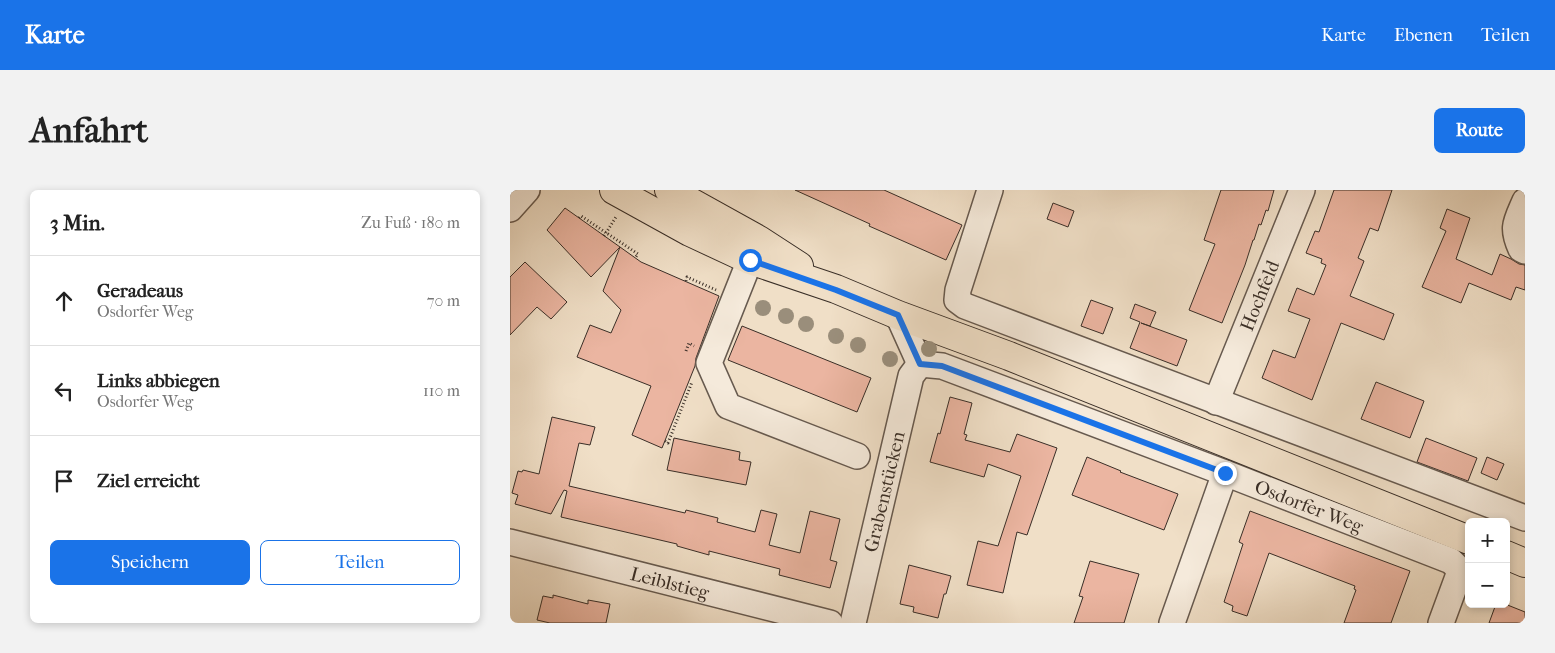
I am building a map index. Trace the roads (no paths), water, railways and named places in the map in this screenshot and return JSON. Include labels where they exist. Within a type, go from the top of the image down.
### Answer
[{"type":"main road","name":"Osdorfer Weg","points":[[669,190],[759,240],[836,290]]},
{"type":"main road","name":"Osdorfer Weg","points":[[615,203],[690,232],[750,260],[836,290],[1009,356],[1465,538]]},
{"type":"main road","points":[[1510,557],[1525,563]]},
{"type":"street","points":[[510,208],[527,190]]},
{"type":"street","points":[[990,190],[958,290],[957,300],[965,306],[1525,518]]},
{"type":"street","name":"Hochfeld","points":[[1216,402],[1302,190]]},
{"type":"street","points":[[1525,201],[1517,220],[1514,235],[1521,249],[1525,251]]},
{"type":"street","points":[[750,260],[709,363],[728,406],[857,456]]},
{"type":"street","points":[[898,315],[920,364]]},
{"type":"street","name":"Osdorfer Weg","points":[[920,364],[942,366],[1451,561],[1457,567],[1459,574],[1441,623]]},
{"type":"street","name":"Grabenstücken","points":[[853,623],[911,376],[920,364]]},
{"type":"street","points":[[1172,623],[1225,473]]},
{"type":"street","name":"Leiblstieg","points":[[510,542],[830,623]]}]
